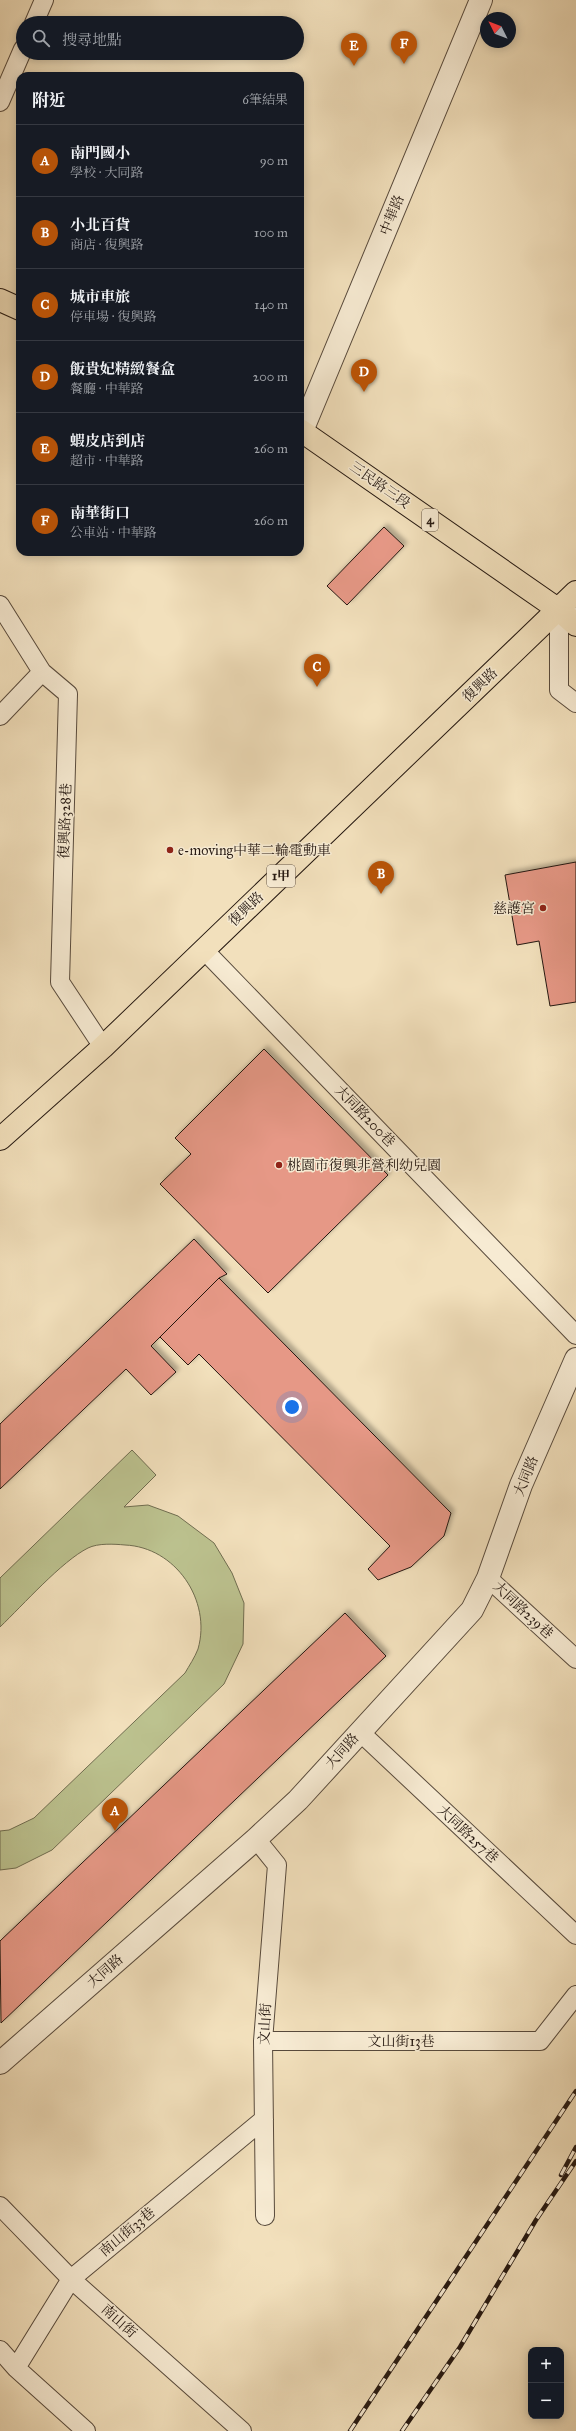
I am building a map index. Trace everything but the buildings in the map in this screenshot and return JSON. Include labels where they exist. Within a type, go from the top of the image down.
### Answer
[{"type":"main road","points":[[0,300],[16,306]]},
{"type":"main road","name":"三民路三段","points":[[304,433],[567,612]]},
{"type":"main road","name":"復興路","points":[[0,1139],[104,1048],[204,950],[567,612],[576,592]]},
{"type":"main road","name":"4","points":[[567,612],[576,625]]},
{"type":"street","name":"中華路","points":[[304,424],[481,0]]},
{"type":"street","name":"大同路","points":[[0,2063],[256,1840],[298,1800],[472,1610],[488,1578],[521,1485],[576,1359]]},
{"type":"lane","points":[[37,16],[44,0]]},
{"type":"lane","points":[[0,102],[18,60]]},
{"type":"lane","name":"復興路328巷","points":[[0,606],[42,672],[68,694],[60,982],[104,1048]]},
{"type":"lane","points":[[567,612],[559,690],[576,703]]},
{"type":"lane","points":[[0,716],[42,672]]},
{"type":"lane","name":"大同路200巷","points":[[204,950],[576,1335]]},
{"type":"lane","name":"大同路239巷","points":[[488,1578],[576,1659]]},
{"type":"lane","name":"大同路257巷","points":[[360,1732],[576,1935]]},
{"type":"lane","name":"文山街","points":[[256,1840],[277,1865],[263,2041],[265,2216]]},
{"type":"lane","name":"文山街13巷","points":[[263,2041],[540,2041],[576,1995]]},
{"type":"lane","name":"南山街33巷","points":[[16,2368],[72,2279],[264,2119]]},
{"type":"lane","name":"南山街","points":[[0,2206],[72,2279],[242,2431]]},
{"type":"lane","points":[[0,2350],[16,2368],[86,2431]]},
{"type":"green space","points":[[132,1450],[156,1475],[124,1507],[148,1505],[178,1516],[214,1543],[232,1573],[244,1603],[243,1644],[224,1684],[52,1850],[16,1868],[0,1870],[0,1831],[9,1830],[34,1818],[185,1673],[198,1649],[201,1631],[200,1612],[186,1579],[174,1566],[159,1555],[143,1548],[125,1545],[96,1545],[78,1554],[43,1584],[0,1627],[0,1578]]},
{"type":"railway","points":[[350,2431],[576,2091]]},
{"type":"railway","points":[[561,2175],[576,2147]]},
{"type":"railway","points":[[402,2431],[460,2347],[536,2220],[576,2161]]},
{"type":"place","name":"南華街口","points":[[404,64]]},
{"type":"place","name":"蝦皮店到店","points":[[354,66]]},
{"type":"place","name":"飯貴妃精緻餐盒","points":[[364,392]]},
{"type":"place","name":"城市車旅","points":[[317,687]]},
{"type":"place","name":"e-moving中華二輪電動車","points":[[170,850]]},
{"type":"place","name":"小北百貨","points":[[381,894]]},
{"type":"place","name":"慈護宮","points":[[543,908]]},
{"type":"place","name":"桃園市復興非營利幼兒園","points":[[279,1165]]},
{"type":"place","name":"南門國小","points":[[115,1831]]}]
